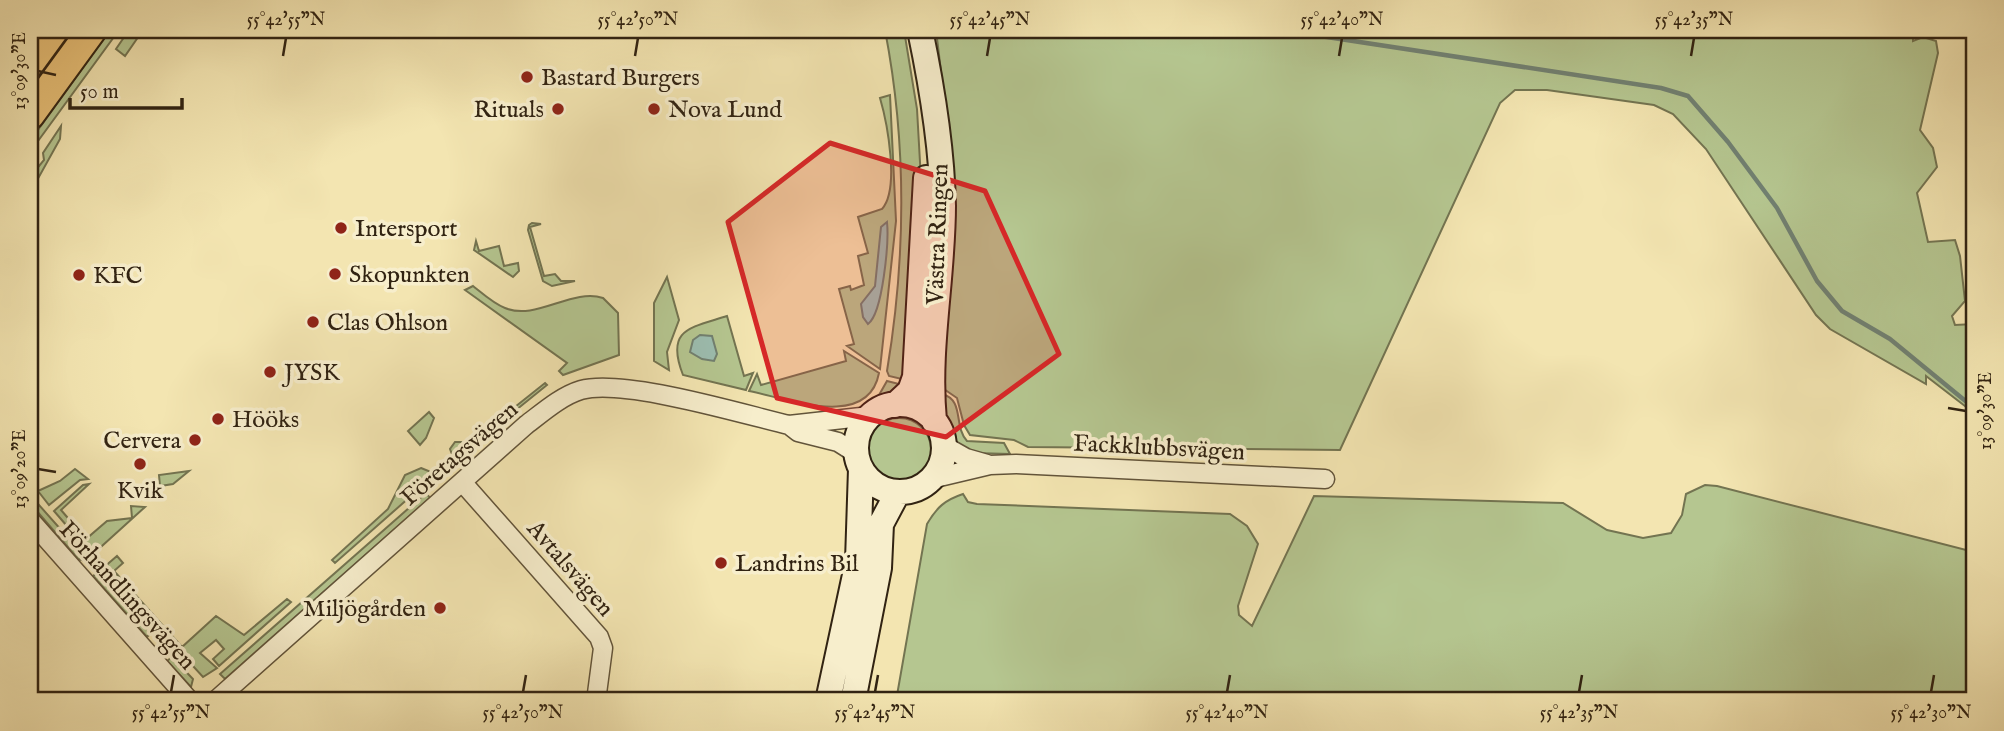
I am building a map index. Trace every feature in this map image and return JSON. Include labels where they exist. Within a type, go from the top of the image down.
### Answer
[{"type":"main road","points":[[30,63],[54,30]]},
{"type":"main road","points":[[30,115],[92,30]]},
{"type":"main road","name":"Västra Ringen","points":[[895,405],[910,391],[916,368],[926,184],[922,39]]},
{"type":"main road","name":"Västra Ringen","points":[[922,39],[941,157],[943,206],[931,389],[934,421],[943,445]]},
{"type":"main road","points":[[828,701],[858,561],[859,433],[870,416],[895,405],[917,407],[934,421]]},
{"type":"main road","points":[[859,462],[877,485],[898,492],[916,489],[931,479],[941,463],[943,445]]},
{"type":"main road","points":[[853,701],[873,607],[881,524],[898,492]]},
{"type":"street","name":"Företagsvägen","points":[[215,701],[526,425],[580,390],[600,387],[625,389],[789,425],[870,416]]},
{"type":"street","name":"Företagsvägen","points":[[789,425],[798,432],[838,442],[859,462]]},
{"type":"street","name":"Fackklubbsvägen","points":[[943,445],[966,458],[990,465],[1325,479]]},
{"type":"street","name":"Fackklubbsvägen","points":[[931,479],[990,465]]},
{"type":"street","name":"Avtalsvägen","points":[[463,483],[599,636],[603,648],[596,701]]},
{"type":"street","name":"Förhandlingsvägen","points":[[30,520],[190,701]]},
{"type":"highlighted area","points":[[830,143],[985,191],[1059,354],[946,437],[777,398],[728,222]]},
{"type":"green space","points":[[110,30],[119,30],[30,152],[30,141]]},
{"type":"green space","points":[[129,30],[143,30],[125,56],[116,49]]},
{"type":"green space","points":[[885,30],[904,30],[917,109],[921,180],[906,380],[889,376],[887,371],[898,286],[901,200],[897,115]]},
{"type":"green space","points":[[936,30],[1865,30],[1913,37],[1913,41],[1923,37],[1936,41],[1938,53],[1920,130],[1933,148],[1937,167],[1917,193],[1928,242],[1955,240],[1960,256],[1965,301],[1952,316],[1955,325],[1974,324],[1974,413],[1926,376],[1926,384],[1830,329],[1816,315],[1706,149],[1673,114],[1654,105],[1547,90],[1515,90],[1500,103],[1340,450],[1028,447],[1014,440],[970,435],[964,425],[957,398],[941,387],[952,162]]},
{"type":"green space","points":[[65,33],[73,37],[30,96],[30,81]]},
{"type":"green space","points":[[890,95],[896,221],[880,369],[847,346],[854,344],[839,289],[850,286],[851,290],[864,285],[858,256],[868,253],[858,217],[882,209],[887,199],[890,187],[890,155],[880,98]]},
{"type":"green space","points":[[61,126],[60,139],[30,193],[30,177],[44,160],[43,153]]},
{"type":"green space","points":[[532,223],[541,224],[530,227],[544,276],[555,274],[561,281],[575,281],[552,286],[543,281],[528,230]]},
{"type":"green space","points":[[476,241],[479,251],[499,246],[504,266],[518,263],[519,271],[513,277],[474,250]]},
{"type":"green space","points":[[667,277],[679,320],[667,352],[669,370],[654,361],[654,303]]},
{"type":"green space","points":[[473,286],[497,304],[517,311],[529,311],[579,297],[603,298],[618,313],[619,355],[563,375],[559,371],[567,363],[465,290]]},
{"type":"green space","points":[[727,316],[744,376],[753,373],[746,390],[683,375],[678,360],[679,339],[684,333]]},
{"type":"green space","points":[[844,351],[879,373],[872,391],[859,401],[843,406],[824,406],[803,404],[749,391],[757,374],[761,385],[846,361]]},
{"type":"green space","points":[[887,381],[903,385],[888,401],[868,410],[863,408],[879,395]]},
{"type":"green space","points":[[545,383],[547,385],[454,460],[450,449],[455,442],[471,442]]},
{"type":"green space","points":[[942,394],[954,402],[960,428],[967,441],[1004,443],[1010,454],[974,453],[949,441],[943,420]]},
{"type":"green space","points":[[429,412],[434,418],[426,438],[420,445],[408,431]]},
{"type":"green space","points":[[899,418],[917,424],[925,432],[931,450],[925,468],[917,476],[899,482],[881,476],[873,468],[867,450],[873,432],[881,424]]},
{"type":"green space","points":[[421,468],[436,474],[335,563],[332,560],[388,509],[405,475]]},
{"type":"green space","points":[[75,469],[88,479],[80,480],[49,505],[38,491],[60,481]]},
{"type":"green space","points":[[189,471],[173,484],[160,486],[159,475]]},
{"type":"green space","points":[[89,484],[61,510],[86,539],[107,521],[132,518],[131,506],[145,507],[92,555],[54,511],[83,485]]},
{"type":"green space","points":[[1705,485],[1974,552],[1974,701],[896,701],[927,524],[942,505],[963,494],[968,502],[977,504],[1230,514],[1247,526],[1258,544],[1238,606],[1239,615],[1252,626],[1314,496],[1563,503],[1607,530],[1643,538],[1671,533],[1682,515],[1686,494]]},
{"type":"green space","points":[[426,493],[430,498],[225,679],[220,674]]},
{"type":"green space","points":[[31,496],[87,559],[85,561],[78,559],[30,503]]},
{"type":"green space","points":[[117,556],[123,563],[114,571],[182,647],[216,616],[244,635],[287,599],[291,602],[219,666],[213,659],[224,649],[216,640],[200,653],[217,668],[203,677],[103,568]]},
{"type":"green space","points":[[98,572],[151,633],[147,637],[93,576]]},
{"type":"green space","points":[[172,657],[193,679],[191,687],[167,661]]},
{"type":"shaded area","points":[[887,222],[886,260],[881,292],[878,306],[868,324],[863,317],[861,304],[875,286],[881,227]]},
{"type":"shaded area","points":[[700,335],[712,336],[717,354],[714,361],[702,359],[690,352],[693,340]]},
{"type":"waterway","points":[[1281,30],[1661,88],[1688,96],[1728,142],[1777,208],[1817,281],[1842,311],[1890,339],[1974,408]]},
{"type":"place","name":"Bastard Burgers","points":[[527,77]]},
{"type":"place","name":"Rituals","points":[[558,109]]},
{"type":"place","name":"Nova Lund","points":[[654,109]]},
{"type":"place","name":"Intersport","points":[[341,228]]},
{"type":"place","name":"Skopunkten","points":[[335,274]]},
{"type":"place","name":"KFC","points":[[79,275]]},
{"type":"place","name":"Clas Ohlson","points":[[313,322]]},
{"type":"place","name":"JYSK","points":[[270,372]]},
{"type":"place","name":"Hööks","points":[[218,419]]},
{"type":"place","name":"Cervera","points":[[195,440]]},
{"type":"place","name":"Kvik","points":[[140,464]]},
{"type":"place","name":"Landrins Bil","points":[[721,563]]},
{"type":"place","name":"Miljögården","points":[[440,608]]}]
